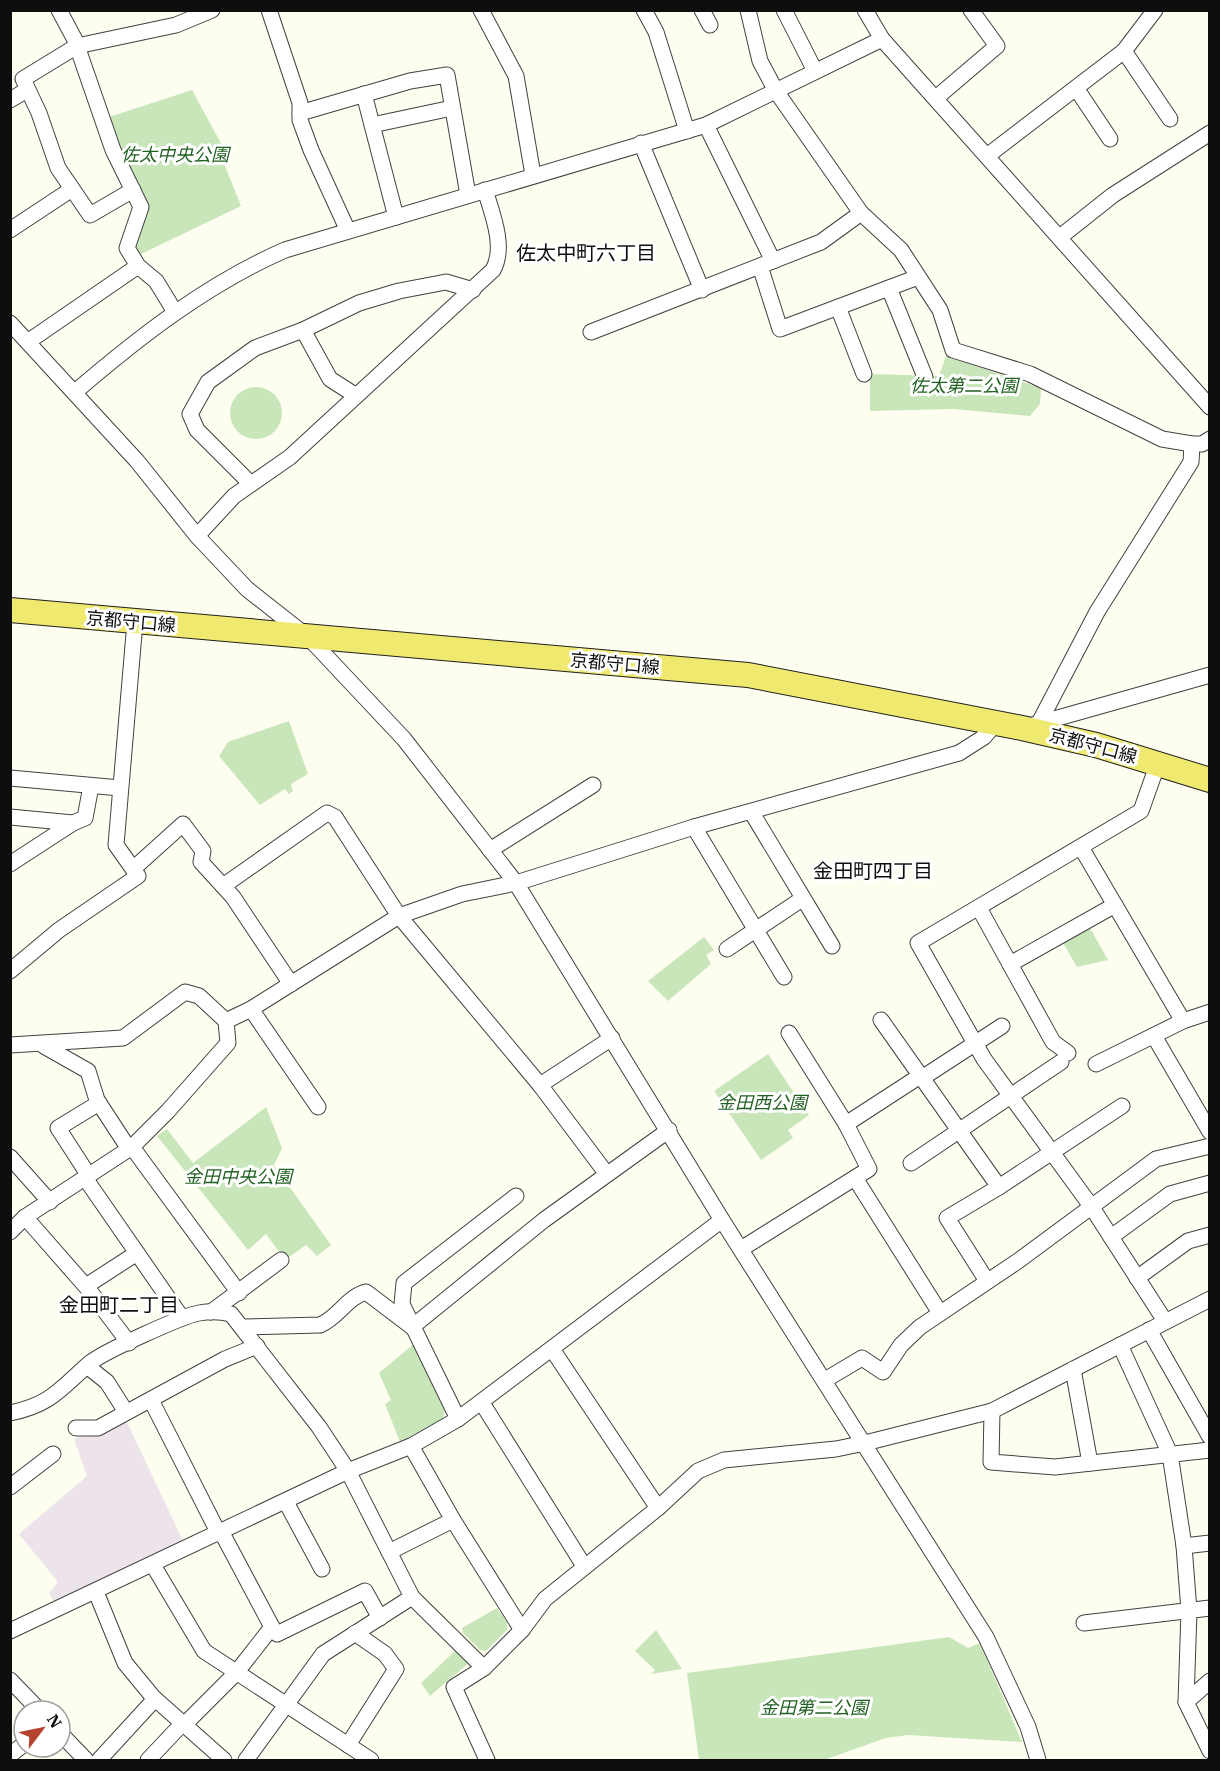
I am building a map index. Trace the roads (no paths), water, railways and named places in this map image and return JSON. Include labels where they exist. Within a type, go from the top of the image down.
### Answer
[{"type":"main road","name":"京都守口線","points":[[10,610],[309,639],[748,675],[996,723],[1030,725],[1209,780]]},
{"type":"street","points":[[59,10],[77,46],[113,150],[141,207],[128,248],[138,266],[156,281],[175,312]]},
{"type":"street","points":[[133,190],[90,215],[58,168],[39,113],[22,79],[77,46],[176,25],[212,10]]},
{"type":"street","points":[[269,10],[300,103],[300,113],[317,167],[348,231]]},
{"type":"street","points":[[481,10],[516,76],[533,175]]},
{"type":"street","points":[[644,10],[656,32],[687,131]]},
{"type":"street","points":[[702,10],[710,25]]},
{"type":"street","points":[[748,10],[760,61],[776,91],[861,213],[901,250],[940,310],[953,350],[1030,374],[1162,439],[1192,444],[1202,444],[1209,439]]},
{"type":"street","points":[[784,10],[815,71]]},
{"type":"street","points":[[865,10],[882,39],[1060,237],[1204,391],[1209,407]]},
{"type":"street","points":[[936,98],[997,46],[971,10]]},
{"type":"street","points":[[987,156],[1124,51],[1155,10]]},
{"type":"street","points":[[75,392],[175,312],[259,261],[285,250],[706,125],[882,39]]},
{"type":"street","points":[[1124,51],[1170,119]]},
{"type":"street","points":[[300,113],[410,81],[447,75],[468,195]]},
{"type":"street","points":[[1076,88],[1110,139]]},
{"type":"street","points":[[10,100],[27,90]]},
{"type":"street","points":[[364,94],[396,217]]},
{"type":"street","points":[[372,125],[452,108]]},
{"type":"street","points":[[706,125],[766,264],[780,329],[918,277]]},
{"type":"street","points":[[1060,237],[1113,195],[1209,132]]},
{"type":"street","points":[[641,143],[702,290]]},
{"type":"street","points":[[10,230],[72,189]]},
{"type":"street","points":[[197,536],[234,496],[290,457],[355,395],[473,290],[497,262],[497,232],[485,190]]},
{"type":"street","points":[[591,333],[821,242],[861,213]]},
{"type":"street","points":[[29,341],[138,266]]},
{"type":"street","points":[[250,483],[197,430],[190,414],[202,389],[213,377],[255,348],[303,330],[359,303],[399,291],[446,282],[473,290]]},
{"type":"street","points":[[889,288],[925,377]]},
{"type":"street","points":[[838,307],[864,374]]},
{"type":"street","points":[[10,322],[137,461],[197,536],[247,589],[309,639],[404,739],[516,884],[669,1130],[722,1220],[986,1637],[1028,1727],[1038,1761]]},
{"type":"street","points":[[303,330],[330,379],[355,395]]},
{"type":"street","points":[[1030,725],[1097,612],[1191,462],[1192,444]]},
{"type":"street","points":[[10,971],[59,930],[138,876],[116,845],[135,622]]},
{"type":"street","points":[[1030,725],[1209,675]]},
{"type":"street","points":[[226,1021],[251,1009],[399,916],[462,894],[516,884],[694,827],[752,813],[959,753],[984,737],[996,723]]},
{"type":"street","points":[[1158,763],[1142,811],[1082,849],[918,943],[975,1043],[1091,1206],[1165,1321]]},
{"type":"street","points":[[10,778],[120,788]]},
{"type":"street","points":[[490,850],[593,785]]},
{"type":"street","points":[[10,864],[73,823],[85,818],[91,786]]},
{"type":"street","points":[[223,886],[327,813],[335,817],[399,916],[540,1085],[606,1173]]},
{"type":"street","points":[[752,813],[832,946]]},
{"type":"street","points":[[10,818],[73,823]]},
{"type":"street","points":[[133,869],[183,824],[203,851],[201,862],[223,886],[291,984]]},
{"type":"street","points":[[694,827],[784,977]]},
{"type":"street","points":[[1082,849],[1184,1021]]},
{"type":"street","points":[[727,949],[802,899]]},
{"type":"street","points":[[1010,964],[1115,905]]},
{"type":"street","points":[[911,1163],[1012,1096],[1064,1058],[979,908]]},
{"type":"street","points":[[10,1045],[41,1045],[123,1038],[185,992],[199,996],[226,1021],[228,1043],[168,1111],[130,1148],[50,1202],[16,1221],[86,1286],[129,1343]]},
{"type":"street","points":[[251,1009],[318,1107]]},
{"type":"street","points":[[1096,1064],[1184,1021],[1209,1012]]},
{"type":"street","points":[[881,1020],[999,1187]]},
{"type":"street","points":[[846,1124],[1002,1026]]},
{"type":"street","points":[[741,1248],[869,1169],[846,1124],[789,1033]]},
{"type":"street","points":[[1154,1036],[1209,1132]]},
{"type":"street","points":[[540,1085],[612,1038]]},
{"type":"street","points":[[41,1045],[73,1060],[88,1071],[99,1103],[239,1293]]},
{"type":"street","points":[[99,1103],[58,1128],[87,1177],[182,1318]]},
{"type":"street","points":[[987,1281],[946,1218],[1054,1152],[1122,1106]]},
{"type":"street","points":[[412,1328],[544,1220],[606,1173],[669,1130]]},
{"type":"street","points":[[825,1380],[862,1358],[883,1372],[902,1345],[920,1327],[1155,1159],[1209,1146]]},
{"type":"street","points":[[10,1157],[50,1202]]},
{"type":"street","points":[[855,1178],[940,1313]]},
{"type":"street","points":[[1111,1237],[1170,1194],[1209,1184]]},
{"type":"street","points":[[458,1419],[402,1304],[404,1282],[516,1197]]},
{"type":"street","points":[[10,1631],[220,1534],[348,1471],[411,1446],[458,1419],[722,1220]]},
{"type":"street","points":[[1137,1278],[1188,1241],[1209,1235]]},
{"type":"street","points":[[86,1286],[137,1253]]},
{"type":"street","points":[[211,1312],[281,1260]]},
{"type":"street","points":[[242,1328],[320,1325],[329,1321],[358,1294],[366,1293],[412,1328]]},
{"type":"street","points":[[487,1761],[454,1687],[484,1668],[522,1630],[545,1599],[658,1508],[698,1471],[724,1460],[836,1449],[865,1443],[992,1410],[1209,1299]]},
{"type":"street","points":[[10,1413],[39,1406],[87,1366],[182,1318],[211,1312],[231,1314],[308,1410],[348,1471],[412,1597],[484,1668]]},
{"type":"street","points":[[1149,1330],[1209,1437]]},
{"type":"street","points":[[1120,1345],[1170,1454],[1184,1546],[1189,1611],[1186,1702],[1209,1751]]},
{"type":"street","points":[[76,1428],[98,1428],[225,1359],[257,1346]]},
{"type":"street","points":[[552,1348],[658,1508]]},
{"type":"street","points":[[87,1366],[107,1382],[126,1412]]},
{"type":"street","points":[[1073,1369],[1090,1463]]},
{"type":"street","points":[[151,1400],[220,1534],[277,1634],[365,1591],[380,1618]]},
{"type":"street","points":[[482,1403],[584,1566]]},
{"type":"street","points":[[992,1410],[991,1462],[1055,1467],[1209,1450]]},
{"type":"street","points":[[411,1446],[453,1520],[522,1630]]},
{"type":"street","points":[[10,1487],[53,1454]]},
{"type":"street","points":[[286,1502],[322,1569]]},
{"type":"street","points":[[389,1552],[453,1520]]},
{"type":"street","points":[[1184,1546],[1209,1543]]},
{"type":"street","points":[[153,1565],[204,1651],[372,1761]]},
{"type":"street","points":[[96,1592],[125,1663],[155,1699],[224,1761]]},
{"type":"street","points":[[246,1761],[323,1654],[412,1597]]},
{"type":"street","points":[[1084,1623],[1209,1608]]},
{"type":"street","points":[[148,1761],[236,1673],[272,1627]]},
{"type":"street","points":[[348,1745],[396,1669],[385,1654],[355,1633]]},
{"type":"street","points":[[10,1680],[28,1699]]},
{"type":"street","points":[[1186,1702],[1209,1681]]},
{"type":"street","points":[[99,1761],[155,1699]]},
{"type":"street","points":[[72,1745],[86,1761]]},
{"type":"district","name":"佐太中町六丁目","points":[[586,253]]},
{"type":"district","name":"金田町四丁目","points":[[873,871]]},
{"type":"district","name":"金田町二丁目","points":[[119,1305]]},
{"type":"park label","name":"佐太中央公園","points":[[175,155]]},
{"type":"park label","name":"佐太第二公園","points":[[964,386]]},
{"type":"park label","name":"金田西公園","points":[[762,1103]]},
{"type":"park label","name":"金田中央公園","points":[[238,1177]]},
{"type":"park label","name":"金田第二公園","points":[[814,1708]]}]
